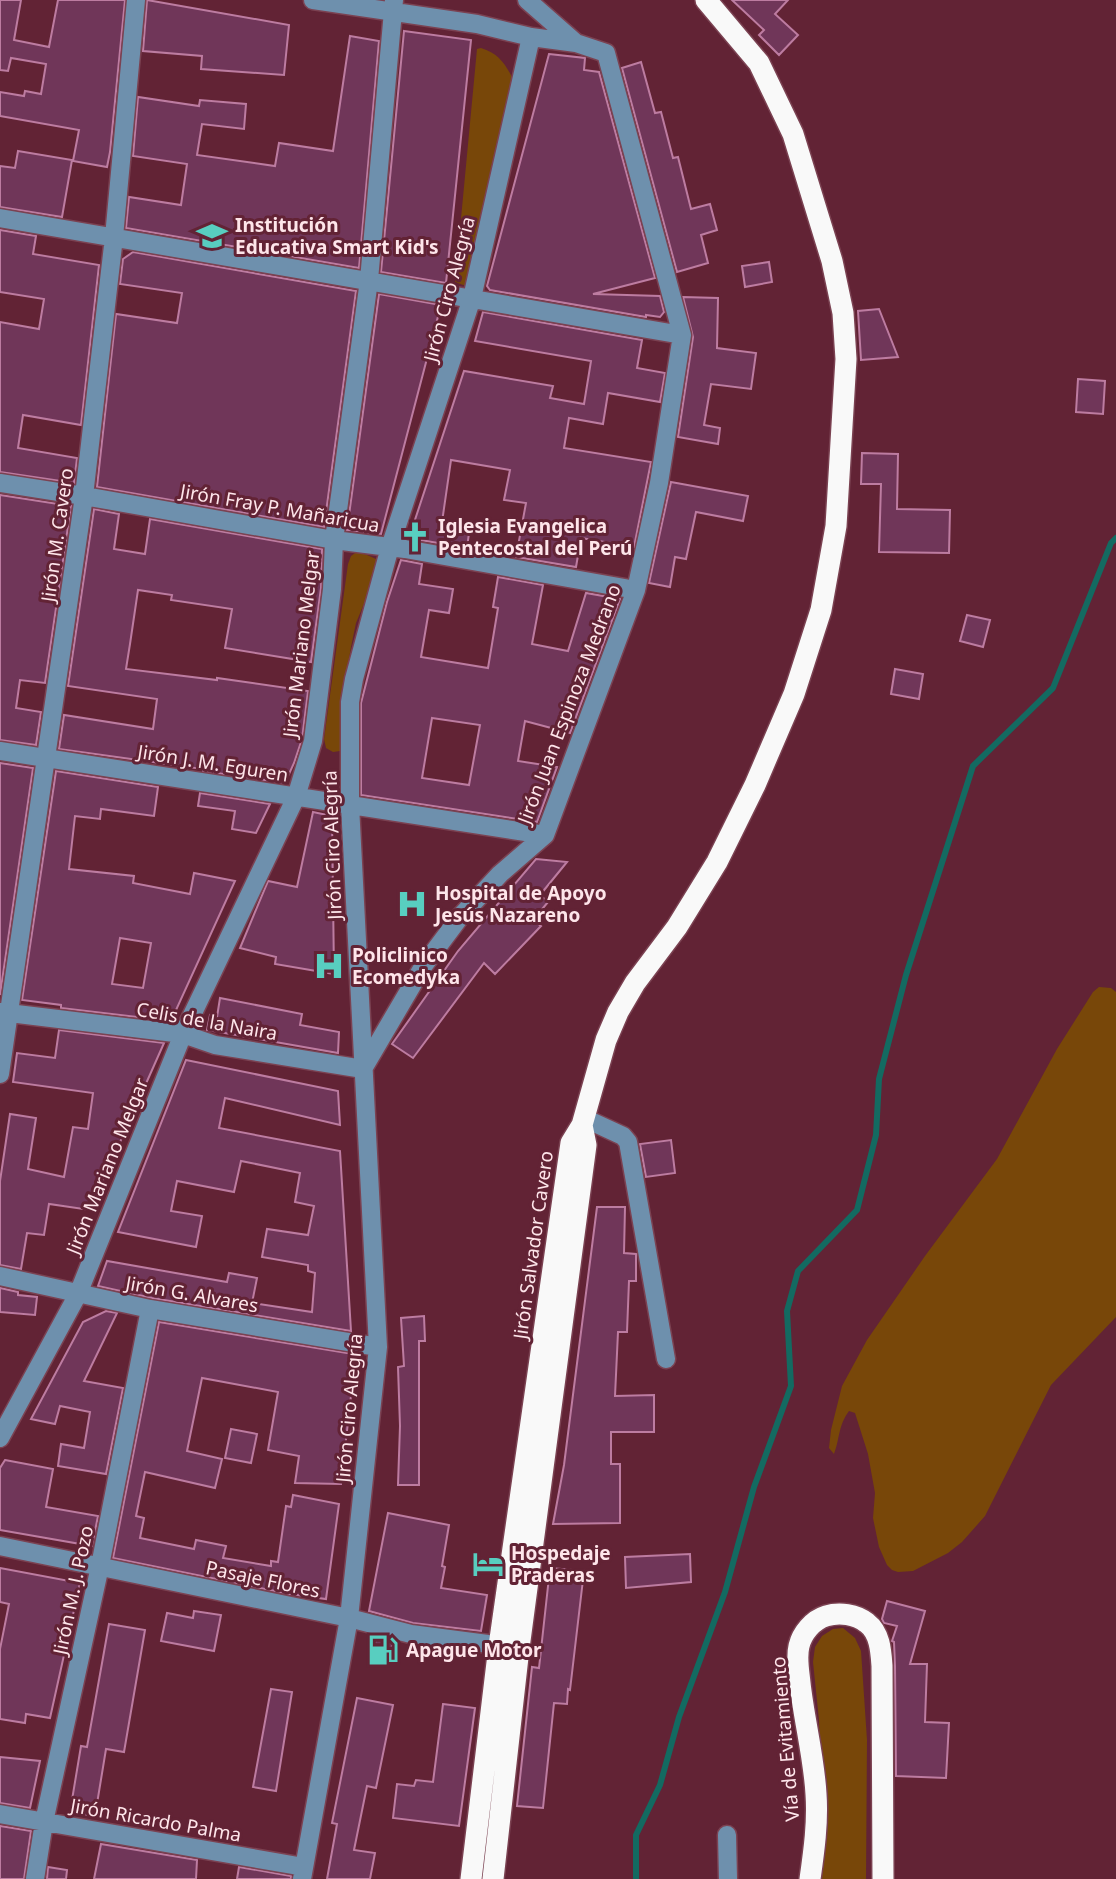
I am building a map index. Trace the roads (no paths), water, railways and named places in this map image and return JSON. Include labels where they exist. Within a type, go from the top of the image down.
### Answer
[{"type":"highway","name":"Jirón Salvador Cavero","points":[[471,1879],[509,1647],[540,1420],[571,1143],[583,1121],[606,1040],[618,1012],[635,983],[677,927],[717,862],[760,774],[794,694],[821,610],[835,526],[846,359],[843,313],[832,261],[793,134],[759,63],[706,0]]},
{"type":"highway","name":"Vía de Evitamiento","points":[[810,1879],[815,1846],[816,1794],[803,1708],[798,1648],[814,1622],[834,1614],[853,1616],[866,1622],[880,1643],[883,1879]]},
{"type":"highway","name":"Jirón Salvador Cavero","points":[[493,1879],[509,1647]]},
{"type":"street","name":"Jirón M. Cavero","points":[[0,1074],[4,1013],[47,759],[84,496],[114,236],[136,0]]},
{"type":"street","points":[[313,0],[393,6],[531,37],[576,43]]},
{"type":"street","points":[[527,0],[576,43]]},
{"type":"street","name":"Jirón Mariano Melgar","points":[[0,1437],[78,1294],[183,1034],[296,797],[313,741],[332,589],[334,540],[369,280],[393,6]]},
{"type":"street","name":"Jirón Ciro Alegría","points":[[303,1873],[349,1618],[378,1347],[350,805],[350,702],[390,547],[472,298],[531,37]]},
{"type":"street","name":"Jirón Juan Espinoza Medrano","points":[[363,1069],[424,965],[460,917],[500,874],[545,835],[636,590],[659,483],[682,335],[606,53],[576,43]]},
{"type":"street","points":[[0,218],[682,335]]},
{"type":"street","name":"Jirón Fray P. Mañaricua","points":[[0,483],[636,590]]},
{"type":"street","name":"Jirón J. M. Eguren","points":[[0,751],[545,835]]},
{"type":"street","name":"Celis de la Naira","points":[[4,1013],[183,1034],[215,1045],[363,1069]]},
{"type":"street","points":[[583,1121],[623,1136],[628,1142],[666,1359]]},
{"type":"street","name":"Jirón G. Alvares","points":[[0,1276],[150,1309],[378,1347]]},
{"type":"street","name":"Jirón M. J. Pozo","points":[[34,1879],[100,1566],[150,1309]]},
{"type":"street","name":"Pasaje Flores","points":[[0,1546],[349,1618],[411,1634],[509,1647]]},
{"type":"street","name":"Jirón Ricardo Palma","points":[[0,1814],[303,1873]]},
{"type":"street","points":[[727,1835],[728,1879]]},
{"type":"waterway","points":[[636,1879],[636,1835],[660,1785],[679,1717],[725,1592],[754,1487],[791,1386],[787,1311],[798,1271],[857,1210],[876,1135],[879,1079],[906,975],[973,766],[1053,688],[1111,543],[1116,538]]},
{"type":"place","name":"Institución Educativa Smart Kid's","points":[[212,236]]},
{"type":"place","name":"Iglesia Evangelica Pentecostal del Perú","points":[[415,537]]},
{"type":"place","name":"Hospital de Apoyo Jesús Nazareno","points":[[412,904]]},
{"type":"place","name":"Policlinico Ecomedyka","points":[[329,966]]},
{"type":"place","name":"Hospedaje Praderas","points":[[488,1564]]},
{"type":"place","name":"Apague Motor","points":[[383,1650]]}]
